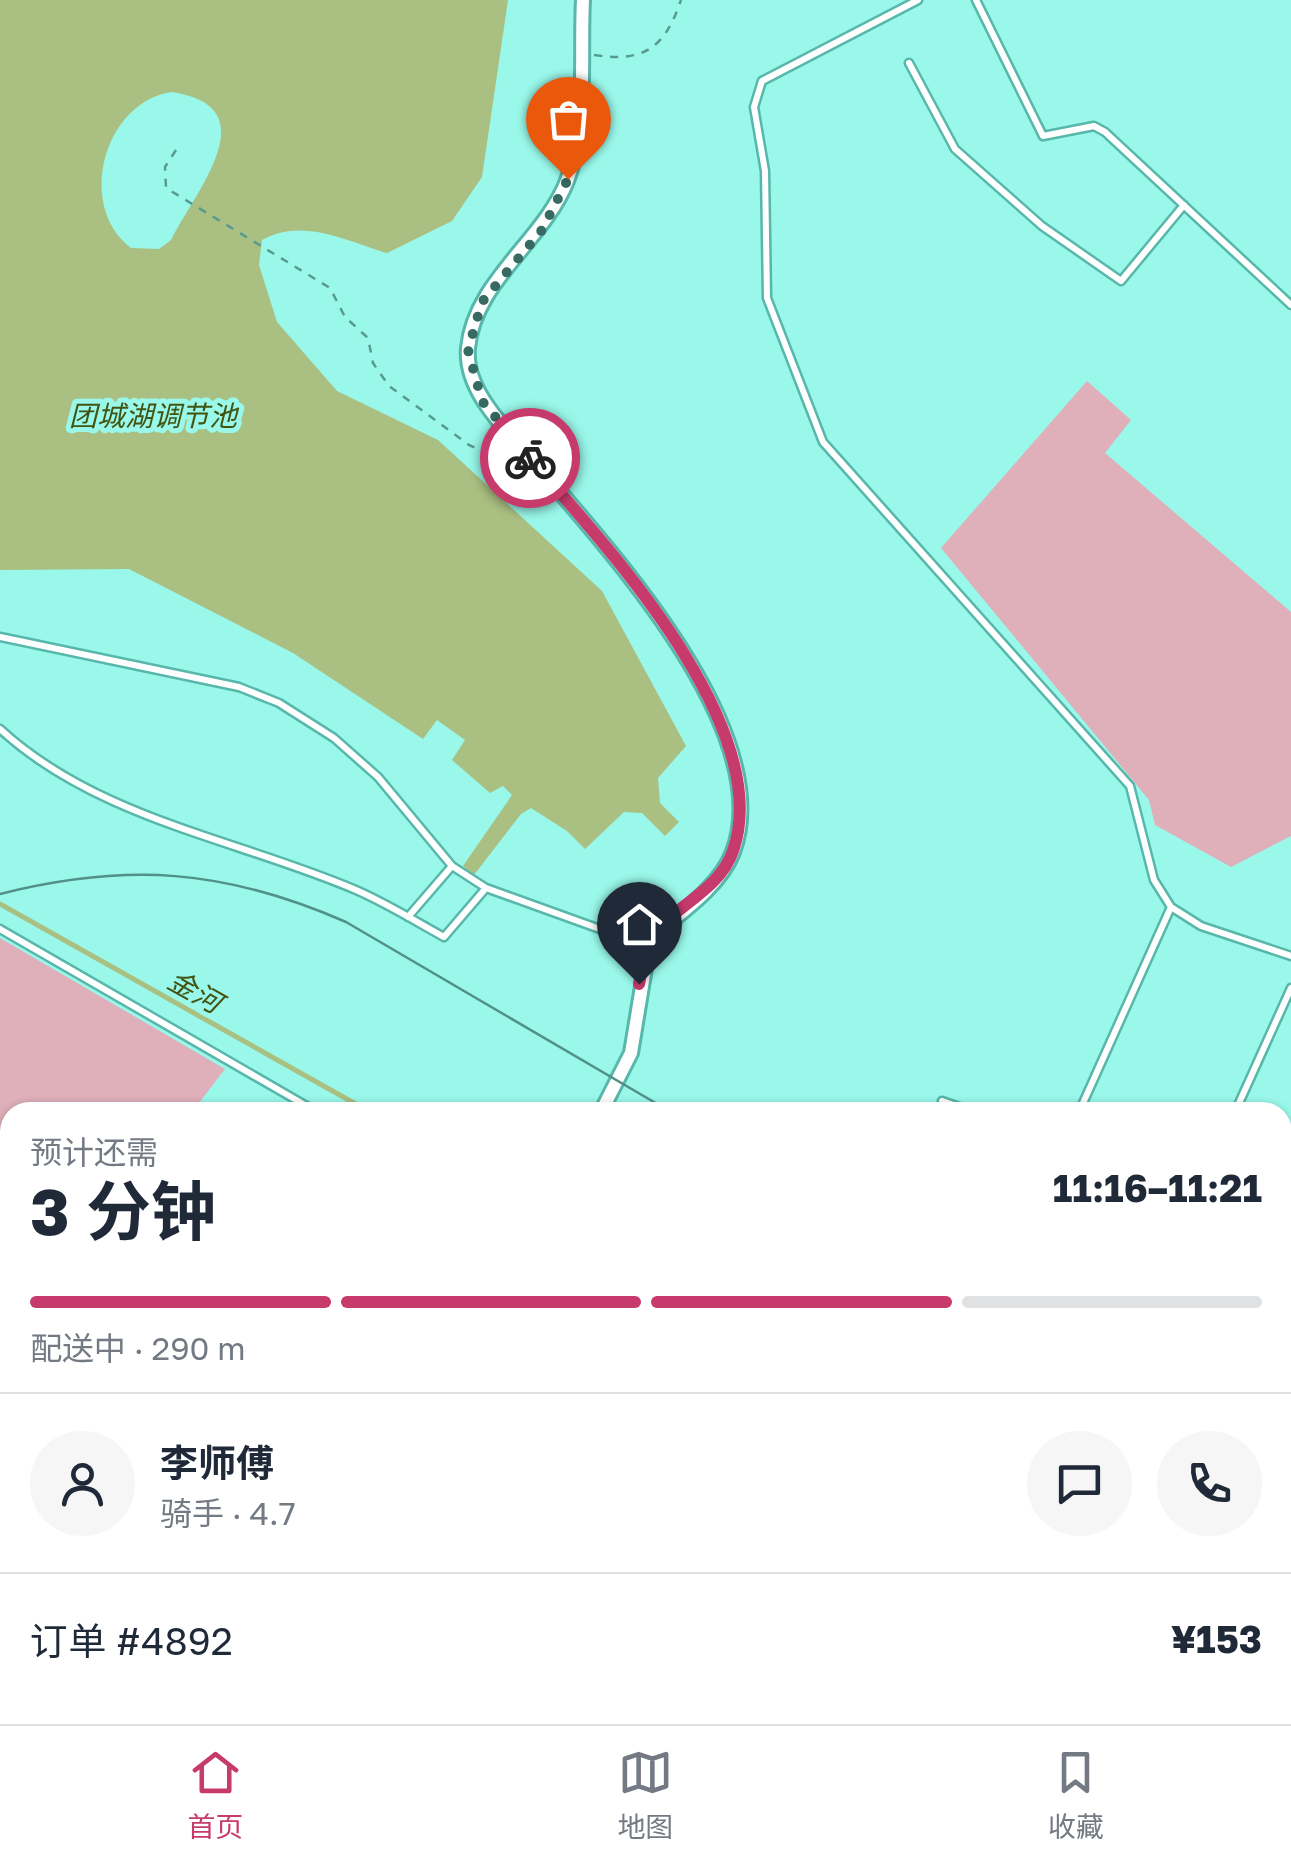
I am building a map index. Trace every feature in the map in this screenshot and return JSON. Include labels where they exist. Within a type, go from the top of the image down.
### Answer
[{"type":"street","points":[[583,0],[578,130],[568,179],[542,230],[482,302],[468,350],[482,401],[664,620],[698,679],[740,774],[744,816],[732,856],[698,899],[650,938],[631,1053],[606,1102]]},
{"type":"lane","points":[[918,0],[762,81],[754,106],[765,171],[767,298],[823,442],[1130,786],[1154,880],[1170,907],[1201,926],[1291,956]]},
{"type":"lane","points":[[976,0],[1043,136],[1094,126],[1105,132],[1291,305]]},
{"type":"lane","points":[[909,64],[956,149],[1042,226],[1121,280],[1184,206]]},
{"type":"lane","points":[[0,637],[239,688],[279,703],[334,738],[378,777],[452,866],[486,888],[647,946]]},
{"type":"lane","points":[[0,729],[68,780],[138,811],[355,890],[444,937],[486,888]]},
{"type":"lane","points":[[408,917],[452,866]]},
{"type":"lane","points":[[1083,1102],[1170,907]]},
{"type":"lane","points":[[0,929],[300,1102]]},
{"type":"lane","points":[[1240,1102],[1291,988]]},
{"type":"path","points":[[580,53],[614,58],[651,51],[671,29],[681,0]]},
{"type":"path","points":[[176,150],[165,167],[166,188],[330,288],[345,317],[368,338],[373,363],[389,386],[469,445],[500,458],[526,452]]},
{"type":"shaded area","points":[[1087,381],[1131,420],[1105,453],[1291,612],[1291,836],[1231,867],[1155,825],[1149,800],[941,548]]},
{"type":"shaded area","points":[[0,938],[225,1069],[200,1102],[0,1102]]},
{"type":"water","name":"团城湖调节池","points":[[0,0],[508,0],[482,177],[452,221],[387,253],[324,233],[277,233],[262,240],[259,265],[277,322],[337,391],[438,440],[602,591],[686,746],[658,778],[660,803],[679,822],[665,836],[642,813],[624,812],[585,849],[567,831],[531,808],[521,814],[474,875],[463,866],[512,795],[503,786],[490,793],[452,760],[465,740],[437,720],[423,739],[293,653],[129,569],[0,570]],"holes":[[[171,92],[200,100],[216,114],[221,132],[208,175],[171,240],[159,249],[131,248],[114,230],[104,208],[105,159],[114,135],[128,115],[148,100]]]},
{"type":"waterway","name":"金河","points":[[0,904],[352,1102]]},
{"type":"tram line","points":[[0,894],[91,877],[175,876],[217,881],[302,904],[346,922],[654,1102]]},
{"type":"way so far","points":[[530,458],[482,401],[468,350],[482,302],[542,230],[568,179]]},
{"type":"route","points":[[530,458],[664,620],[698,679],[740,774],[744,816],[732,856],[698,899],[650,938],[639,984]]}]
